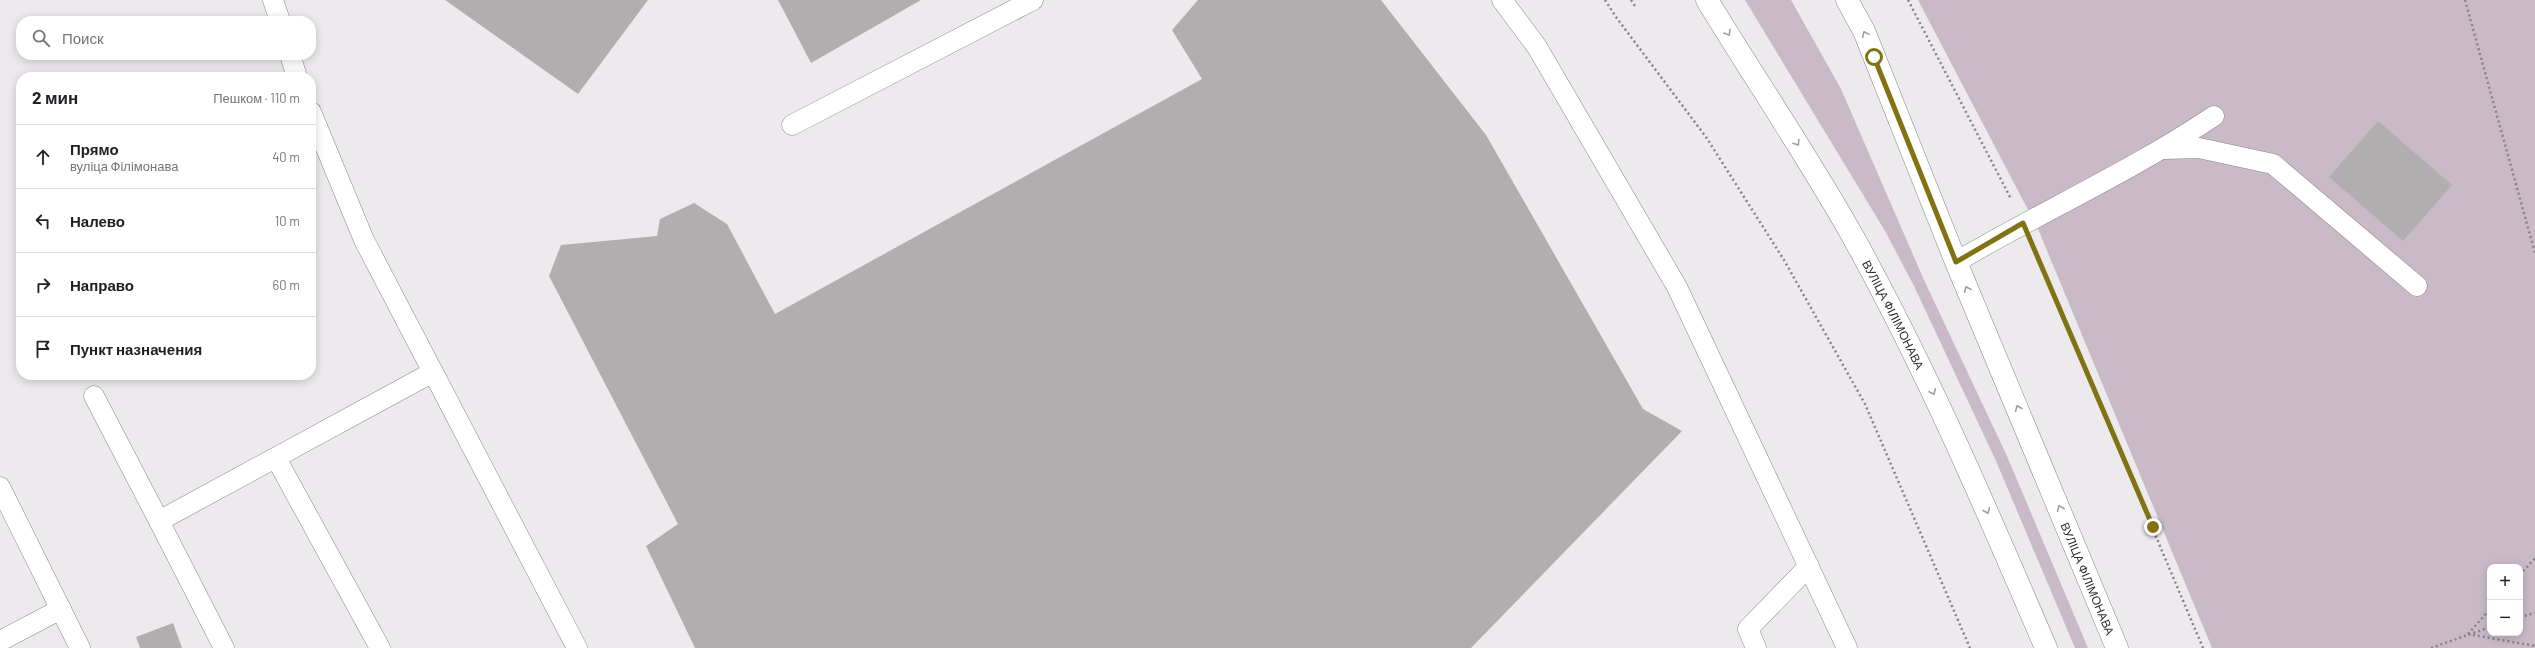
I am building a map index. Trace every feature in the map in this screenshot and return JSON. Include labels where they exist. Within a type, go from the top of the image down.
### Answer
[{"type":"main road","name":"ВУЛІЦА ФІЛІМОНАВА","points":[[1707,0],[1819,178],[1889,304],[1978,489],[2046,648]]},
{"type":"main road","name":"ВУЛІЦА ФІЛІМОНАВА","points":[[1846,0],[1869,44],[1956,262],[2117,648]]},
{"type":"lane","points":[[273,0],[278,16]]},
{"type":"lane","points":[[792,125],[1033,0]]},
{"type":"lane","points":[[1502,0],[1537,47],[1677,287],[1847,648]]},
{"type":"lane","points":[[292,60],[295,72]]},
{"type":"lane","points":[[1956,262],[2023,223],[2164,149],[2214,116]]},
{"type":"lane","points":[[316,124],[364,240],[577,648]]},
{"type":"lane","points":[[2164,149],[2199,148],[2273,164],[2418,286]]},
{"type":"lane","points":[[159,521],[433,372]]},
{"type":"lane","points":[[94,396],[224,648]]},
{"type":"lane","points":[[276,458],[380,648]]},
{"type":"lane","points":[[0,487],[80,648]]},
{"type":"lane","points":[[1756,648],[1748,629],[1809,566]]},
{"type":"lane","points":[[0,641],[60,609]]},
{"type":"path","points":[[1605,0],[1616,17],[1706,137],[1788,266],[1865,404],[1970,648]]},
{"type":"path","points":[[1631,0],[1635,6]]},
{"type":"path","points":[[1908,0],[2023,223],[2203,648]]},
{"type":"path","points":[[2465,0],[2535,254]]},
{"type":"path","points":[[2523,572],[2535,558]]},
{"type":"path","points":[[2468,634],[2487,612]]},
{"type":"path","points":[[2523,617],[2535,613]]},
{"type":"path","points":[[2431,648],[2487,628]]},
{"type":"path","points":[[2468,634],[2535,646]]},
{"type":"shaded area","points":[[1745,0],[1791,0],[1841,89],[1924,280],[2007,456],[2088,648],[2075,648],[1996,461],[1914,286],[1885,231]]},
{"type":"shaded area","points":[[1918,0],[2535,0],[2535,648],[2212,648],[2038,229]]},
{"type":"building","points":[[445,0],[648,0],[578,94]]},
{"type":"building","points":[[778,0],[921,0],[811,63]]},
{"type":"building","points":[[1198,0],[1381,0],[1486,135],[1643,409],[1682,431],[1471,648],[695,648],[646,546],[678,524],[549,276],[561,245],[657,236],[660,219],[694,203],[727,224],[775,314],[1202,79],[1172,30]]},
{"type":"building","points":[[2378,121],[2452,185],[2403,241],[2329,177]]},
{"type":"building","points":[[173,623],[182,648],[140,648],[136,637]]},
{"type":"route","points":[[1874,57],[1956,262],[2023,223],[2153,527]]}]
